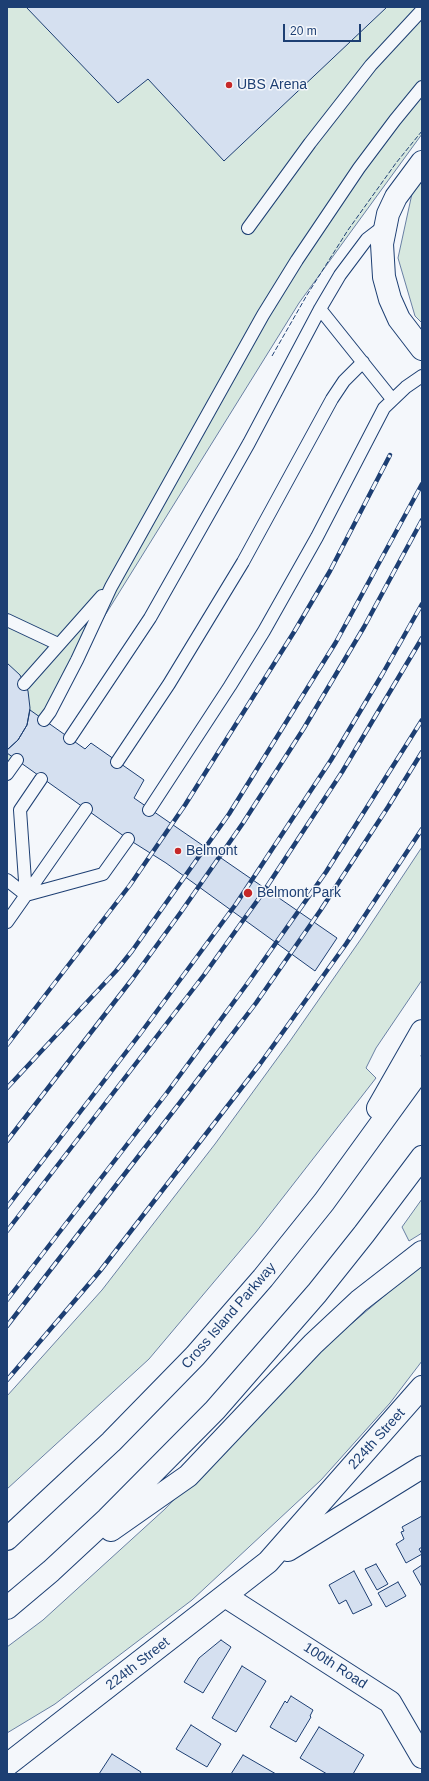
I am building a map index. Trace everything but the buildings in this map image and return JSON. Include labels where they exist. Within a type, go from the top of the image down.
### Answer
[{"type":"main road","points":[[422,162],[396,197],[388,214],[384,226],[382,256],[384,277],[390,299],[399,319],[422,349]]},
{"type":"main road","points":[[324,1202],[422,1031]]},
{"type":"main road","name":"Cross Island Parkway","points":[[7,1539],[111,1442],[195,1356],[263,1278],[324,1202],[422,1067]]},
{"type":"main road","points":[[7,1608],[51,1571],[107,1519],[215,1410],[268,1351],[364,1234],[422,1157]]},
{"type":"main road","points":[[51,1571],[188,1476],[313,1344],[359,1301],[422,1252]]},
{"type":"main road","name":"224th Street","points":[[268,1562],[421,1390]]},
{"type":"main road","name":"224th Street","points":[[7,1765],[268,1562],[422,1467]]},
{"type":"main road","name":"100th Road","points":[[225,1596],[390,1702],[422,1757]]},
{"type":"lane","points":[[248,228],[310,143],[371,65],[422,10]]},
{"type":"lane","points":[[44,720],[50,712],[77,660],[111,587],[241,353],[294,266],[359,168],[422,87]]},
{"type":"lane","points":[[70,738],[150,618],[249,443],[320,309],[354,254],[367,239],[384,226]]},
{"type":"lane","points":[[320,309],[392,399]]},
{"type":"lane","points":[[117,762],[168,684],[243,562],[332,399],[348,376],[363,362]]},
{"type":"lane","points":[[149,810],[264,631],[317,537],[376,421],[392,399],[422,376]]},
{"type":"lane","points":[[24,684],[58,644],[111,587]]},
{"type":"lane","points":[[7,620],[58,644]]},
{"type":"lane","points":[[7,774],[17,760]]},
{"type":"lane","points":[[26,895],[20,810],[41,779]]},
{"type":"lane","points":[[7,922],[86,809]]},
{"type":"lane","points":[[26,895],[103,874],[128,840]]},
{"type":"lane","points":[[7,880],[26,895]]},
{"type":"shaded area","points":[[7,7],[422,7],[422,134],[299,303],[7,773]]},
{"type":"shaded area","points":[[422,178],[422,323],[415,316],[398,258],[413,189]]},
{"type":"shaded area","points":[[422,847],[422,980],[376,1048],[366,1068],[376,1078],[256,1232],[149,1359],[7,1489],[7,1396],[102,1290],[215,1144],[290,1041],[363,936]]},
{"type":"shaded area","points":[[422,1199],[422,1233],[409,1241],[402,1227]]},
{"type":"shaded area","points":[[422,1264],[422,1361],[390,1403],[321,1480],[192,1600],[55,1704],[7,1733],[7,1647],[43,1620],[165,1509],[298,1369]]},
{"type":"railway","points":[[7,1045],[130,885],[185,805],[294,632],[330,571],[390,455]]},
{"type":"railway","points":[[7,1088],[116,971],[132,951],[229,814],[336,642],[422,484]]},
{"type":"railway","points":[[7,1141],[133,978],[243,823],[304,728],[364,627],[422,520]]},
{"type":"railway","points":[[7,1207],[140,1034],[236,904],[331,760],[422,604]]},
{"type":"railway","points":[[7,1231],[204,975],[262,894],[342,772],[422,638]]},
{"type":"railway","points":[[7,1300],[166,1094],[247,984],[326,872],[422,720]]},
{"type":"railway","points":[[7,1326],[256,1003],[320,911],[422,752]]},
{"type":"railway","points":[[7,1380],[100,1271],[260,1064],[346,944],[422,829]]},
{"type":"fence","points":[[272,356],[307,295],[348,230],[396,163],[422,131]]},
{"type":"place","name":"UBS Arena","points":[[229,85]]},
{"type":"place","name":"Belmont","points":[[178,851]]},
{"type":"place","name":"Belmont Park","points":[[248,893]]}]
